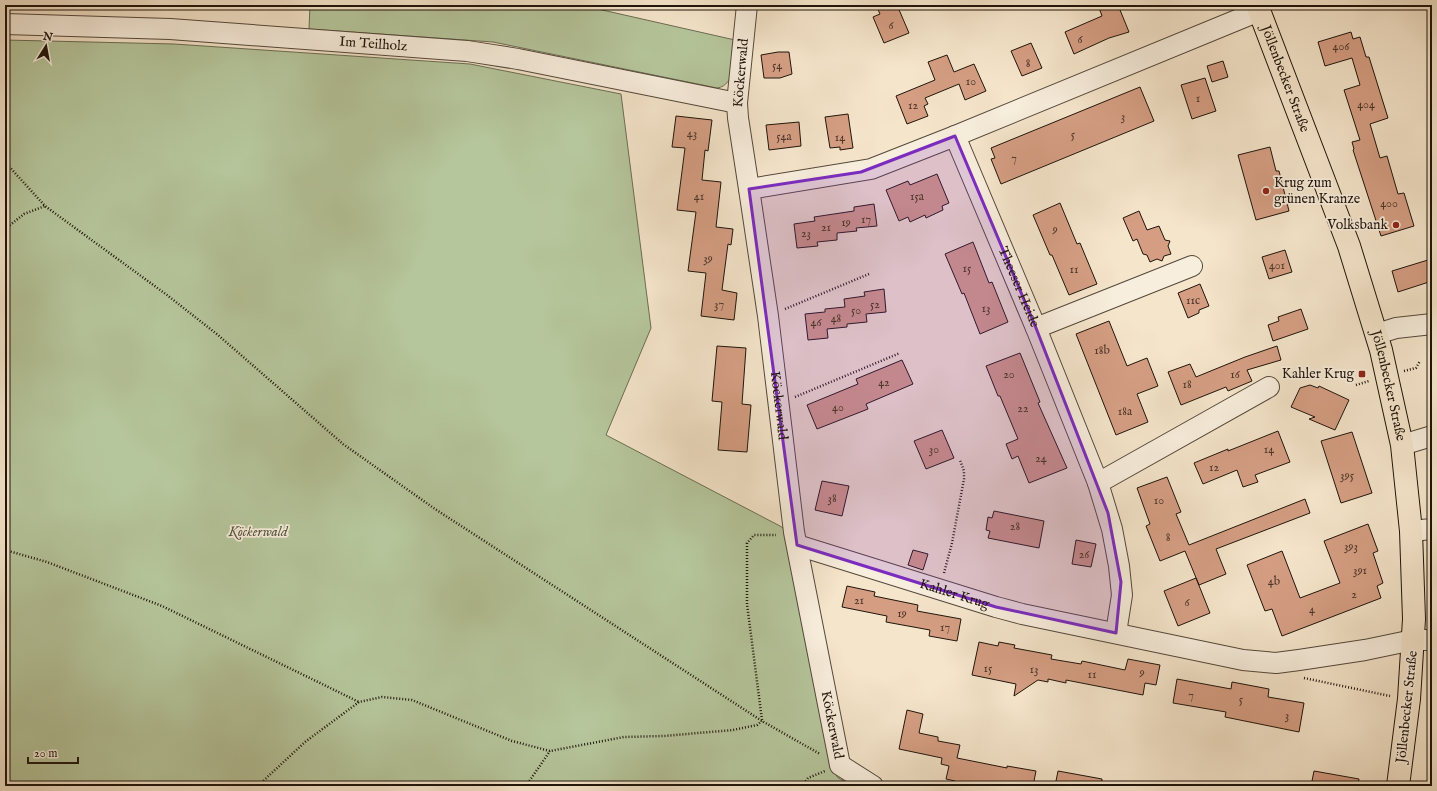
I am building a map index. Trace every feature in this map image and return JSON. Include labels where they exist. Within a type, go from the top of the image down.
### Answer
[{"type":"main road","name":"Jöllenbecker Straße","points":[[1258,8],[1335,206],[1377,334],[1388,376],[1402,445],[1422,530],[1414,590],[1423,640],[1409,699],[1398,786]]},
{"type":"street","name":"Köckerwald","points":[[747,5],[737,103],[738,118],[750,189],[768,316],[796,541],[840,765],[873,786]]},
{"type":"street","points":[[750,189],[861,172],[871,169],[955,136],[1258,8]]},
{"type":"street","name":"Im Teilholz","points":[[5,24],[170,29],[467,51],[526,60],[737,103]]},
{"type":"street","name":"Theeser Heide","points":[[955,136],[1036,328],[1192,266]]},
{"type":"street","points":[[1377,334],[1396,328],[1432,324]]},
{"type":"street","points":[[1036,328],[1098,483],[1112,529],[1122,595],[1116,633]]},
{"type":"street","points":[[1098,483],[1269,387]]},
{"type":"street","points":[[1402,445],[1432,436]]},
{"type":"street","name":"Kahler Krug","points":[[796,541],[939,590],[1022,614],[1243,660],[1276,662],[1319,658],[1423,640]]},
{"type":"path","points":[[5,162],[45,206],[167,295],[218,335],[349,448],[434,509],[762,721],[840,765]]},
{"type":"path","points":[[5,229],[24,214],[45,206]]},
{"type":"path","points":[[768,316],[869,274]]},
{"type":"path","points":[[778,404],[900,353]]},
{"type":"path","points":[[939,590],[950,549],[964,478],[964,471],[960,460]]},
{"type":"path","points":[[762,721],[747,604],[747,542],[754,535],[796,541]]},
{"type":"path","points":[[5,550],[47,562],[162,606],[359,702]]},
{"type":"path","points":[[1300,677],[1409,699]]},
{"type":"path","points":[[256,786],[305,742],[359,702],[382,697],[412,700],[512,741],[550,751],[624,737],[664,736],[733,730],[757,725],[762,721]]},
{"type":"path","points":[[526,786],[550,751]]},
{"type":"path","points":[[802,786],[808,778],[840,765]]},
{"type":"highlighted area","points":[[955,136],[1036,328],[1108,513],[1121,582],[1116,633],[996,607],[797,545],[749,189],[861,172]]},
{"type":"green space","points":[[310,5],[589,5],[589,7],[735,40],[733,69],[728,82],[717,88],[493,42],[309,29]]},
{"type":"green space","name":"Köckerwald","points":[[5,40],[174,44],[470,64],[621,94],[651,328],[606,435],[780,526],[795,536],[837,777],[852,786],[5,786]]},
{"type":"building","points":[[876,5],[897,5],[909,33],[884,43],[873,17],[880,14]]},
{"type":"building","points":[[1098,5],[1118,5],[1129,32],[1109,38],[1074,54],[1065,32],[1102,16]]},
{"type":"building","points":[[1351,32],[1353,39],[1360,37],[1366,57],[1369,57],[1388,118],[1370,124],[1380,158],[1387,156],[1398,194],[1404,193],[1414,226],[1381,236],[1353,150],[1352,142],[1360,140],[1344,90],[1360,85],[1352,58],[1325,66],[1318,42]]},
{"type":"building","points":[[1031,43],[1042,68],[1022,76],[1011,51]]},
{"type":"building","points":[[789,52],[792,74],[780,78],[764,78],[761,55]]},
{"type":"building","points":[[947,55],[954,72],[974,64],[986,91],[965,100],[959,84],[925,98],[928,104],[924,106],[928,116],[907,124],[896,96],[935,80],[928,62]]},
{"type":"building","points":[[1223,61],[1228,77],[1212,82],[1207,66]]},
{"type":"building","points":[[1205,78],[1216,111],[1192,119],[1181,85]]},
{"type":"building","points":[[1140,87],[1154,121],[1001,184],[991,159],[995,158],[991,148]]},
{"type":"building","points":[[848,114],[853,148],[840,150],[840,147],[830,148],[825,117]]},
{"type":"building","points":[[676,116],[712,120],[708,151],[705,150],[702,180],[721,182],[716,227],[733,229],[731,245],[728,244],[722,290],[737,293],[734,320],[701,316],[706,273],[688,271],[696,212],[677,210],[685,148],[672,147]]},
{"type":"building","points":[[799,122],[801,146],[769,150],[766,125]]},
{"type":"building","name":"Krug zum grünen Kranze","points":[[1270,147],[1276,171],[1279,171],[1289,211],[1256,220],[1238,155]]},
{"type":"building","points":[[937,174],[949,203],[942,206],[943,210],[926,218],[925,215],[910,222],[908,217],[899,221],[886,190],[908,181],[910,185]]},
{"type":"building","points":[[1060,203],[1077,244],[1080,243],[1097,284],[1069,295],[1033,215]]},
{"type":"building","points":[[874,204],[877,226],[856,228],[857,231],[837,233],[837,240],[817,242],[818,246],[797,248],[794,224],[815,221],[814,217],[854,211],[854,207]]},
{"type":"building","points":[[1139,211],[1147,230],[1159,226],[1165,240],[1170,241],[1168,246],[1171,254],[1164,256],[1162,261],[1157,259],[1150,262],[1147,255],[1143,254],[1137,239],[1133,241],[1123,218]]},
{"type":"building","points":[[973,242],[989,283],[992,282],[1008,322],[980,334],[964,293],[962,294],[945,254]]},
{"type":"building","points":[[1285,250],[1292,272],[1269,279],[1262,257]]},
{"type":"building","points":[[1428,260],[1432,273],[1432,281],[1398,292],[1392,271]]},
{"type":"building","points":[[1200,284],[1209,306],[1199,310],[1199,313],[1188,318],[1178,293]]},
{"type":"building","points":[[884,289],[886,312],[866,314],[867,322],[847,324],[847,327],[827,329],[828,338],[808,340],[805,314],[825,312],[825,309],[845,307],[844,299],[865,296],[864,292]]},
{"type":"building","points":[[1301,309],[1308,329],[1273,341],[1268,325],[1279,321],[1278,317]]},
{"type":"building","points":[[1109,321],[1127,366],[1147,358],[1158,386],[1137,394],[1148,422],[1116,435],[1076,334]]},
{"type":"building","points":[[717,346],[746,348],[742,404],[751,405],[747,452],[718,450],[722,402],[712,401]]},
{"type":"building","points":[[1277,346],[1281,360],[1247,370],[1252,381],[1228,391],[1226,387],[1181,405],[1168,372],[1190,364],[1196,377]]},
{"type":"building","points":[[1020,353],[1040,402],[1038,403],[1067,468],[1029,483],[1018,456],[1012,459],[1006,444],[1018,439],[986,366]]},
{"type":"building","points":[[902,360],[913,384],[866,404],[868,409],[817,429],[807,405],[858,384],[856,379]]},
{"type":"building","points":[[1310,385],[1318,388],[1319,386],[1349,400],[1335,430],[1309,419],[1315,417],[1291,407],[1300,388]]},
{"type":"building","points":[[942,430],[954,458],[926,469],[914,441]]},
{"type":"building","points":[[1278,431],[1290,462],[1255,475],[1258,482],[1243,487],[1237,470],[1203,484],[1194,463]]},
{"type":"building","points":[[1352,432],[1372,493],[1341,503],[1321,441]]},
{"type":"building","points":[[1167,477],[1181,512],[1176,514],[1189,545],[1305,499],[1310,513],[1216,549],[1226,574],[1199,585],[1185,551],[1160,561],[1146,526],[1150,524],[1137,488]]},
{"type":"building","points":[[822,481],[849,486],[842,516],[815,510]]},
{"type":"building","points":[[994,511],[1044,521],[1039,548],[988,538],[990,531],[986,530],[988,517],[992,518]]},
{"type":"building","points":[[1368,524],[1378,551],[1373,553],[1383,583],[1377,586],[1381,598],[1282,636],[1272,609],[1265,611],[1247,565],[1282,551],[1300,598],[1340,583],[1324,541]]},
{"type":"building","points":[[1076,540],[1096,544],[1091,567],[1072,564]]},
{"type":"building","points":[[913,550],[928,554],[923,570],[908,565]]},
{"type":"building","points":[[1196,578],[1210,613],[1178,626],[1164,591]]},
{"type":"building","points":[[847,586],[875,592],[874,596],[918,605],[917,611],[961,619],[957,641],[929,636],[930,630],[886,622],[887,616],[842,607]]},
{"type":"building","points":[[979,642],[998,646],[999,642],[1015,645],[1014,648],[1052,655],[1051,659],[1081,664],[1082,661],[1125,670],[1128,659],[1160,665],[1156,685],[1145,683],[1143,695],[1066,680],[1066,683],[1048,679],[1048,682],[1038,680],[1014,696],[1016,684],[972,675]]},
{"type":"building","points":[[1177,679],[1231,689],[1232,682],[1269,689],[1268,697],[1304,703],[1299,732],[1225,717],[1226,712],[1173,703]]},
{"type":"building","points":[[907,710],[923,714],[919,733],[938,737],[938,741],[960,745],[957,758],[1007,768],[1007,766],[1036,771],[1033,786],[955,786],[955,781],[946,779],[949,766],[941,764],[942,758],[899,749]]},
{"type":"building","points":[[1058,771],[1102,779],[1102,786],[1055,786]]},
{"type":"building","points":[[1314,771],[1359,779],[1358,786],[1311,786]]},
{"type":"place","name":"Krug zum grünen Kranze","points":[[1266,191]]},
{"type":"place","name":"Volksbank","points":[[1396,225]]},
{"type":"place","name":"Kahler Krug","points":[[1362,374]]}]
